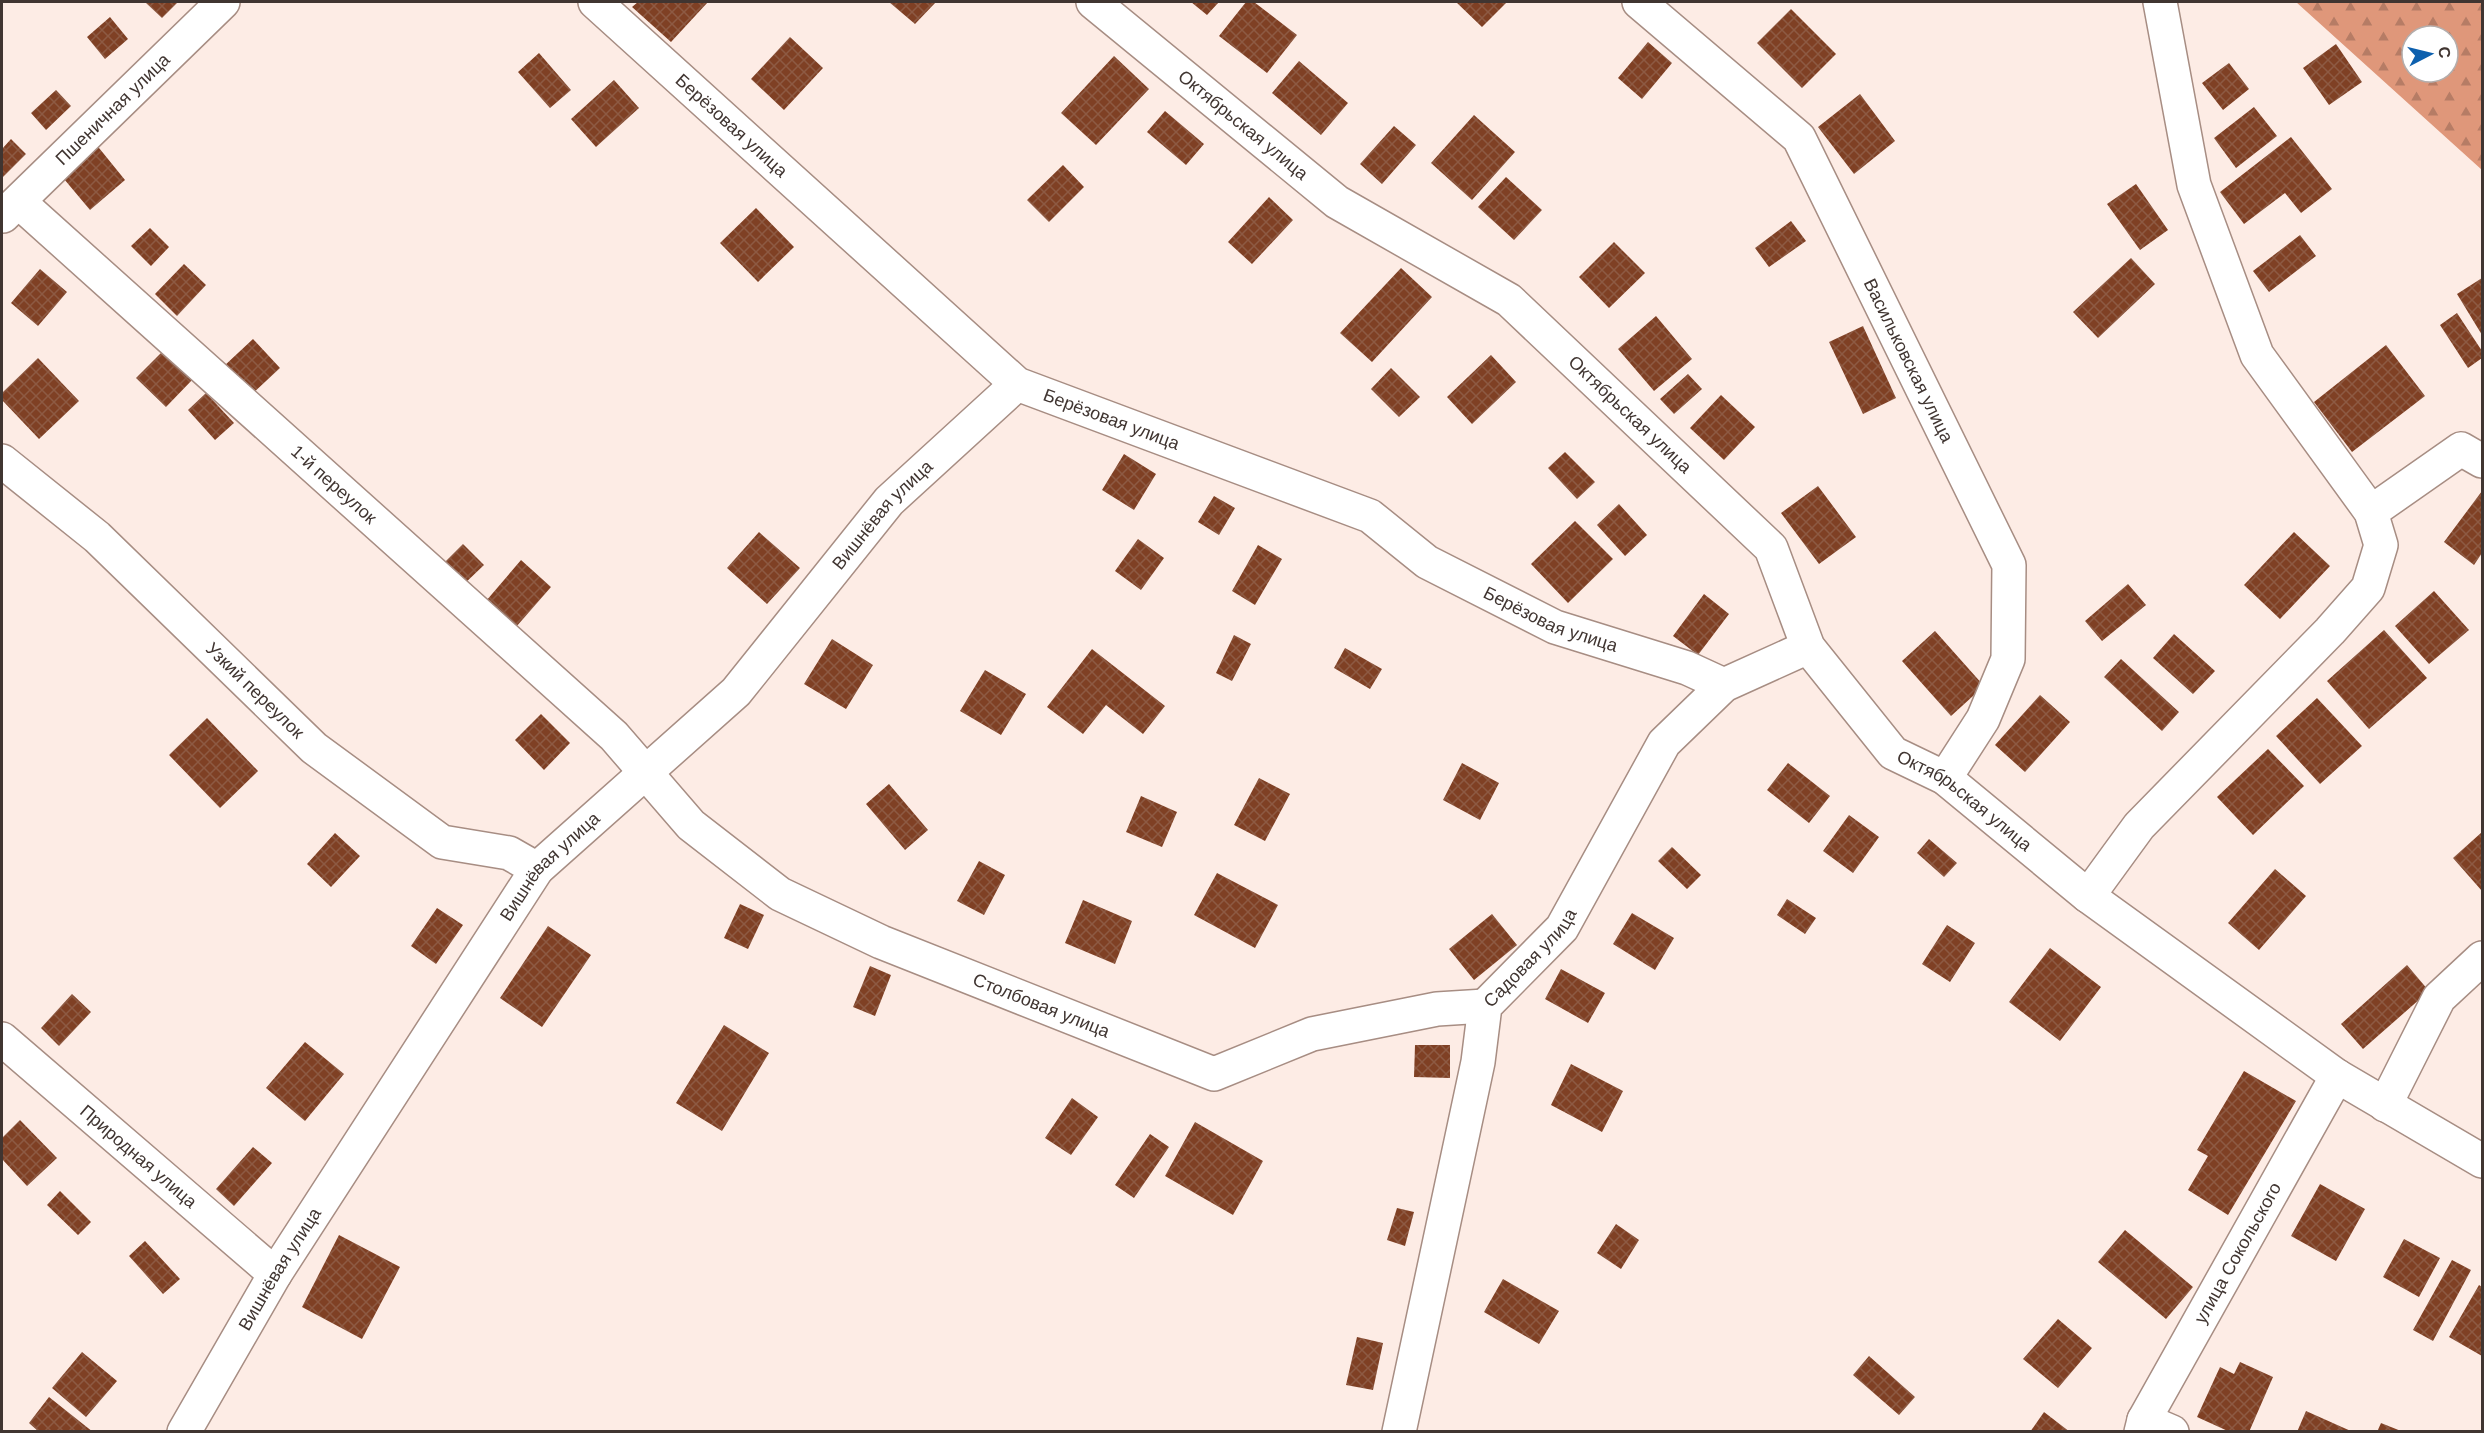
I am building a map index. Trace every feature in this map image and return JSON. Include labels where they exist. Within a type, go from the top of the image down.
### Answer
[{"type":"street","name":"Пшеничная улица","points":[[10,210],[223,2]]},
{"type":"street","name":"Берёзовая улица","points":[[595,2],[1017,384],[1370,516],[1427,562],[1555,627],[1687,668],[1724,685]]},
{"type":"street","name":"Октябрьская улица","points":[[1093,2],[1337,202],[1509,300],[1770,548],[1808,647],[1893,753],[1945,778],[2088,896],[2337,1076],[2482,1161]]},
{"type":"street","name":"Васильковская улица","points":[[1639,2],[1799,138],[2009,565],[2008,659],[1983,719],[1945,778]]},
{"type":"street","points":[[2088,896],[2139,826],[2330,631],[2368,588],[2381,545],[2372,512],[2257,355],[2194,185],[2160,2]]},
{"type":"street","name":"1-й переулок","points":[[10,210],[614,736],[644,773]]},
{"type":"street","name":"Вишнёвая улица","points":[[184,1431],[275,1274],[537,869],[736,692],[889,501],[1017,384]]},
{"type":"street","points":[[2372,512],[2462,449],[2482,461]]},
{"type":"street","name":"Узкий переулок","points":[[2,461],[97,537],[314,748],[442,842],[509,853],[537,869]]},
{"type":"street","name":"Садовая улица","points":[[1400,1431],[1478,1062],[1485,1006],[1562,928],[1664,743],[1724,685],[1808,647]]},
{"type":"street","name":"Столбовая улица","points":[[644,773],[691,825],[780,894],[880,942],[1214,1074],[1312,1034],[1437,1009],[1485,1006]]},
{"type":"street","points":[[2385,1105],[2439,998],[2482,958]]},
{"type":"street","name":"Природная улица","points":[[2,1039],[275,1274]]},
{"type":"street","name":"улица Сокольского","points":[[2152,1428],[2337,1076]]},
{"type":"green space","points":[[2296,2],[2482,2],[2482,170]]},
{"type":"building","points":[[145,2],[178,2],[162,18]]},
{"type":"building","points":[[638,2],[708,2],[671,42],[632,7]]},
{"type":"building","points":[[889,2],[936,2],[915,24]]},
{"type":"building","points":[[1191,2],[1219,2],[1207,15]]},
{"type":"building","points":[[1246,2],[1254,2],[1297,35],[1267,73],[1219,36]]},
{"type":"building","points":[[1456,2],[1507,2],[1482,27]]},
{"type":"building","points":[[1791,9],[1836,54],[1802,88],[1757,43]]},
{"type":"building","points":[[110,17],[128,39],[105,59],[87,37]]},
{"type":"building","points":[[790,37],[823,68],[784,110],[751,79]]},
{"type":"building","points":[[1648,42],[1672,63],[1642,99],[1618,78]]},
{"type":"building","points":[[2336,44],[2362,82],[2329,105],[2303,68]]},
{"type":"building","points":[[539,53],[571,90],[550,108],[518,72]]},
{"type":"building","points":[[1114,56],[1149,89],[1096,145],[1061,113]]},
{"type":"building","points":[[1299,61],[1348,103],[1321,135],[1272,93]]},
{"type":"building","points":[[2229,63],[2249,89],[2223,110],[2202,83]]},
{"type":"building","points":[[614,80],[639,108],[596,147],[571,119]]},
{"type":"building","points":[[56,90],[71,106],[46,130],[31,113]]},
{"type":"building","points":[[1860,94],[1895,141],[1854,174],[1818,127]]},
{"type":"building","points":[[2254,107],[2277,136],[2236,168],[2214,138]]},
{"type":"building","points":[[1165,111],[1204,144],[1186,165],[1147,132]]},
{"type":"building","points":[[1474,115],[1515,152],[1472,200],[1431,163]]},
{"type":"building","points":[[1394,126],[1416,145],[1382,184],[1360,164]]},
{"type":"building","points":[[2291,137],[2332,189],[2301,213],[2285,193],[2244,224],[2220,192]]},
{"type":"building","points":[[11,139],[26,154],[2,178],[2,149]]},
{"type":"building","points":[[95,143],[125,180],[90,210],[59,173]]},
{"type":"building","points":[[1063,165],[1084,187],[1049,222],[1027,200]]},
{"type":"building","points":[[1506,177],[1542,210],[1514,240],[1478,207]]},
{"type":"building","points":[[2136,184],[2168,230],[2140,250],[2107,204]]},
{"type":"building","points":[[1269,197],[1293,220],[1252,264],[1228,242]]},
{"type":"building","points":[[756,208],[794,247],[758,282],[720,243]]},
{"type":"building","points":[[1791,221],[1806,241],[1769,267],[1755,248]]},
{"type":"building","points":[[150,228],[169,247],[151,266],[131,246]]},
{"type":"building","points":[[2300,235],[2316,256],[2269,292],[2253,271]]},
{"type":"building","points":[[1614,242],[1645,273],[1609,308],[1579,277]]},
{"type":"building","points":[[2131,258],[2155,284],[2098,338],[2073,312]]},
{"type":"building","points":[[184,264],[206,285],[177,316],[155,294]]},
{"type":"building","points":[[1401,268],[1432,297],[1372,362],[1340,333]]},
{"type":"building","points":[[40,269],[67,292],[38,326],[11,303]]},
{"type":"building","points":[[2482,278],[2482,335],[2457,294]]},
{"type":"building","points":[[2457,313],[2482,351],[2482,358],[2468,368],[2440,325]]},
{"type":"building","points":[[1656,316],[1692,359],[1654,391],[1618,349]]},
{"type":"building","points":[[1863,326],[1896,398],[1863,414],[1829,342]]},
{"type":"building","points":[[253,339],[280,368],[250,396],[223,367]]},
{"type":"building","points":[[2386,345],[2425,396],[2352,452],[2314,402]]},
{"type":"building","points":[[165,349],[194,378],[166,407],[136,378]]},
{"type":"building","points":[[1491,355],[1516,382],[1472,424],[1447,397]]},
{"type":"building","points":[[38,358],[79,401],[39,439],[2,400],[2,393]]},
{"type":"building","points":[[1391,368],[1420,397],[1399,417],[1371,389]]},
{"type":"building","points":[[1688,374],[1702,389],[1674,414],[1660,399]]},
{"type":"building","points":[[206,393],[234,423],[215,440],[188,410]]},
{"type":"building","points":[[1721,395],[1755,427],[1724,460],[1690,428]]},
{"type":"building","points":[[1565,452],[1595,482],[1577,499],[1548,468]]},
{"type":"building","points":[[1124,454],[1156,474],[1134,510],[1102,490]]},
{"type":"building","points":[[1818,486],[1856,537],[1819,564],[1781,513]]},
{"type":"building","points":[[2482,491],[2482,553],[2474,565],[2444,542]]},
{"type":"building","points":[[1214,496],[1235,508],[1219,535],[1198,522]]},
{"type":"building","points":[[1619,504],[1647,535],[1625,556],[1597,525]]},
{"type":"building","points":[[1575,521],[1613,559],[1568,603],[1531,564]]},
{"type":"building","points":[[759,532],[800,568],[767,604],[727,568]]},
{"type":"building","points":[[2294,532],[2330,566],[2280,619],[2244,585]]},
{"type":"building","points":[[1138,539],[1164,558],[1141,590],[1115,571]]},
{"type":"building","points":[[463,544],[484,565],[461,587],[441,566]]},
{"type":"building","points":[[1258,545],[1282,559],[1255,605],[1232,591]]},
{"type":"building","points":[[521,560],[551,587],[516,627],[486,601]]},
{"type":"building","points":[[2128,584],[2146,605],[2102,641],[2085,621]]},
{"type":"building","points":[[2434,591],[2469,630],[2429,664],[2395,626]]},
{"type":"building","points":[[1704,594],[1729,614],[1698,655],[1673,636]]},
{"type":"building","points":[[2384,630],[2427,678],[2369,729],[2327,681]]},
{"type":"building","points":[[1935,631],[1984,686],[1951,716],[1902,661]]},
{"type":"building","points":[[2174,634],[2215,671],[2193,694],[2153,658]]},
{"type":"building","points":[[1234,635],[1251,644],[1232,681],[1216,673]]},
{"type":"building","points":[[832,639],[873,665],[846,709],[804,684]]},
{"type":"building","points":[[1345,648],[1382,669],[1370,689],[1334,668]]},
{"type":"building","points":[[1092,649],[1165,706],[1143,734],[1106,705],[1083,734],[1047,707]]},
{"type":"building","points":[[2121,659],[2179,712],[2162,731],[2104,677]]},
{"type":"building","points":[[985,670],[1026,694],[1001,735],[960,711]]},
{"type":"building","points":[[2040,695],[2070,722],[2025,772],[1995,745]]},
{"type":"building","points":[[2317,698],[2362,746],[2320,784],[2276,736]]},
{"type":"building","points":[[541,714],[570,743],[544,770],[515,740]]},
{"type":"building","points":[[207,718],[258,771],[220,808],[169,755]]},
{"type":"building","points":[[2268,749],[2304,786],[2253,835],[2217,797]]},
{"type":"building","points":[[1462,763],[1499,783],[1480,820],[1443,800]]},
{"type":"building","points":[[1788,763],[1830,796],[1809,823],[1767,790]]},
{"type":"building","points":[[1259,778],[1290,794],[1265,841],[1234,825]]},
{"type":"building","points":[[889,784],[928,830],[905,850],[866,804]]},
{"type":"building","points":[[1141,796],[1177,812],[1162,847],[1126,832]]},
{"type":"building","points":[[1849,815],[1879,837],[1853,873],[1823,851]]},
{"type":"building","points":[[2482,832],[2482,891],[2453,858]]},
{"type":"building","points":[[335,833],[360,856],[331,887],[307,864]]},
{"type":"building","points":[[1929,839],[1957,863],[1944,877],[1917,853]]},
{"type":"building","points":[[1672,847],[1701,875],[1687,889],[1658,861]]},
{"type":"building","points":[[979,861],[1005,875],[984,915],[957,901]]},
{"type":"building","points":[[2275,869],[2306,896],[2259,950],[2228,923]]},
{"type":"building","points":[[1217,873],[1278,905],[1255,948],[1194,915]]},
{"type":"building","points":[[1787,899],[1816,918],[1805,934],[1777,915]]},
{"type":"building","points":[[1083,900],[1132,921],[1115,964],[1065,943]]},
{"type":"building","points":[[740,904],[764,915],[748,949],[724,938]]},
{"type":"building","points":[[437,908],[463,925],[436,964],[411,946]]},
{"type":"building","points":[[1632,913],[1674,938],[1655,970],[1613,944]]},
{"type":"building","points":[[1492,914],[1517,945],[1474,980],[1449,949]]},
{"type":"building","points":[[1947,925],[1975,943],[1950,982],[1922,964]]},
{"type":"building","points":[[548,926],[591,955],[542,1027],[500,998]]},
{"type":"building","points":[[2050,948],[2101,987],[2060,1041],[2009,1002]]},
{"type":"building","points":[[2407,965],[2429,991],[2363,1049],[2341,1024]]},
{"type":"building","points":[[870,966],[891,975],[875,1016],[853,1007]]},
{"type":"building","points":[[1561,969],[1605,993],[1588,1023],[1545,999]]},
{"type":"building","points":[[72,994],[91,1012],[59,1046],[41,1028]]},
{"type":"building","points":[[724,1025],[769,1053],[722,1131],[676,1103]]},
{"type":"building","points":[[305,1042],[344,1074],[305,1121],[266,1088]]},
{"type":"building","points":[[1415,1045],[1450,1045],[1450,1078],[1414,1077]]},
{"type":"building","points":[[1571,1064],[1623,1091],[1602,1132],[1551,1105]]},
{"type":"building","points":[[2244,1071],[2296,1101],[2228,1215],[2188,1190],[2208,1156],[2197,1150]]},
{"type":"building","points":[[1072,1098],[1098,1117],[1071,1155],[1045,1138]]},
{"type":"building","points":[[20,1120],[57,1158],[27,1186],[2,1159],[2,1138]]},
{"type":"building","points":[[1195,1122],[1263,1161],[1233,1215],[1165,1176]]},
{"type":"building","points":[[1150,1134],[1169,1147],[1134,1198],[1115,1185]]},
{"type":"building","points":[[253,1147],[272,1163],[234,1206],[216,1189]]},
{"type":"building","points":[[2320,1184],[2365,1209],[2336,1261],[2291,1236]]},
{"type":"building","points":[[60,1191],[91,1222],[78,1235],[47,1205]]},
{"type":"building","points":[[1397,1208],[1414,1212],[1405,1246],[1387,1240]]},
{"type":"building","points":[[1616,1224],[1639,1240],[1621,1269],[1597,1253]]},
{"type":"building","points":[[2125,1230],[2193,1287],[2166,1319],[2098,1262]]},
{"type":"building","points":[[339,1235],[400,1267],[362,1339],[302,1307]]},
{"type":"building","points":[[2404,1239],[2440,1258],[2419,1297],[2383,1277]]},
{"type":"building","points":[[145,1241],[180,1279],[163,1294],[129,1256]]},
{"type":"building","points":[[2452,1260],[2471,1270],[2433,1341],[2413,1330]]},
{"type":"building","points":[[1503,1279],[1559,1311],[1539,1344],[1484,1312]]},
{"type":"building","points":[[2479,1285],[2482,1287],[2482,1356],[2449,1337]]},
{"type":"building","points":[[2058,1319],[2092,1348],[2058,1388],[2023,1359]]},
{"type":"building","points":[[1357,1337],[1383,1343],[1373,1390],[1346,1385]]},
{"type":"building","points":[[82,1352],[117,1381],[86,1417],[52,1388]]},
{"type":"building","points":[[1869,1356],[1915,1397],[1899,1415],[1853,1375]]},
{"type":"building","points":[[2240,1362],[2273,1377],[2249,1432],[2230,1432],[2197,1417],[2220,1367],[2234,1374]]},
{"type":"building","points":[[49,1397],[93,1432],[39,1432],[29,1423]]},
{"type":"building","points":[[2306,1411],[2353,1432],[2297,1432]]},
{"type":"building","points":[[2044,1412],[2070,1432],[2030,1432]]},
{"type":"building","points":[[2381,1423],[2401,1431],[2377,1432]]}]
